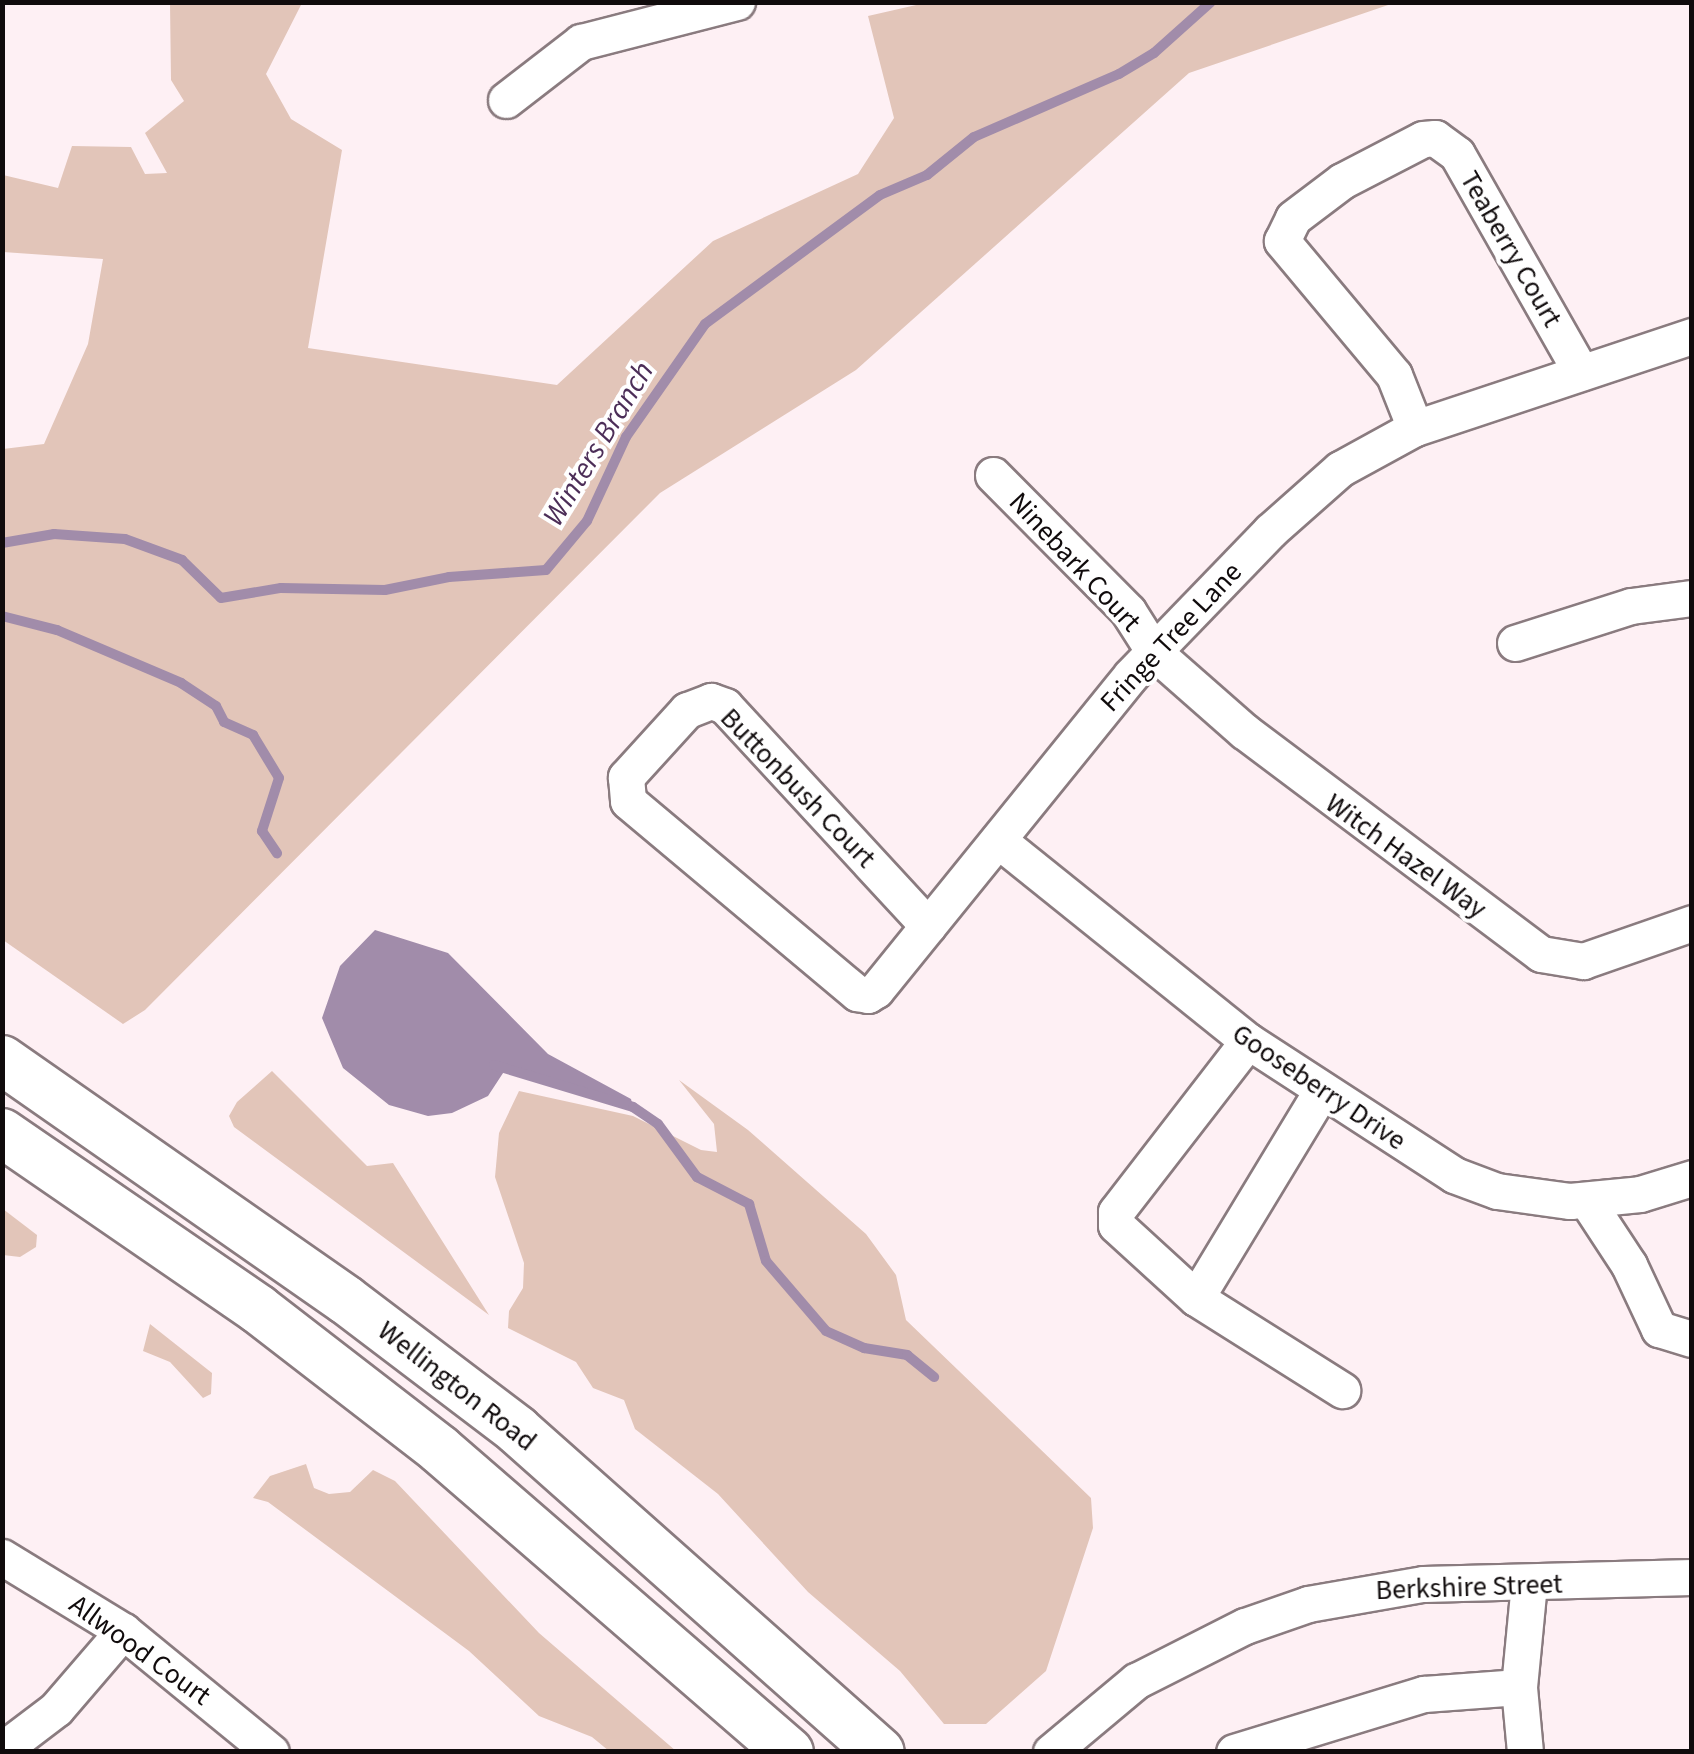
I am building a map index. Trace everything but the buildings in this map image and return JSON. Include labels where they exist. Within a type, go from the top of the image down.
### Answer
[{"type":"main road","name":"Wellington Road","points":[[2,1060],[346,1300],[517,1430],[880,1752]]},
{"type":"main road","points":[[2,1133],[258,1309],[439,1449],[789,1752]]},
{"type":"street","points":[[506,100],[582,42],[737,2]]},
{"type":"street","name":"Teaberry Court","points":[[1415,428],[1394,376],[1282,241],[1294,218],[1342,180],[1423,139],[1435,138],[1457,154],[1581,372]]},
{"type":"street","name":"Fringe Tree Lane","points":[[755,906],[856,994],[876,990],[1154,652],[1270,531],[1340,470],[1415,428],[1692,336]]},
{"type":"street","name":"Ninebark Court","points":[[993,475],[1128,610],[1154,652]]},
{"type":"street","points":[[1515,643],[1632,606],[1692,598]]},
{"type":"street","name":"Witch Hazel Way","points":[[1154,652],[1362,826],[1541,954],[1584,961],[1692,923]]},
{"type":"street","name":"Buttonbush Court","points":[[755,906],[628,801],[624,791],[626,778],[697,704],[725,706],[928,926]]},
{"type":"street","name":"Gooseberry Drive","points":[[998,840],[1248,1041],[1454,1175],[1534,1198],[1587,1200],[1692,1178]]},
{"type":"street","points":[[1248,1041],[1116,1212],[1120,1234],[1196,1298],[1342,1390]]},
{"type":"street","points":[[1196,1298],[1321,1092]]},
{"type":"street","points":[[1587,1200],[1628,1265],[1659,1330],[1692,1339]]},
{"type":"street","name":"Allwood Court","points":[[2,1558],[123,1630],[271,1752]]},
{"type":"street","name":"Berkshire Street","points":[[1051,1752],[1136,1681],[1245,1626],[1359,1592],[1422,1584],[1692,1577]]},
{"type":"street","points":[[1525,1752],[1519,1686],[1529,1583]]},
{"type":"street","points":[[2,1750],[56,1709],[123,1630]]},
{"type":"street","points":[[1234,1752],[1424,1694],[1519,1686]]},
{"type":"shaded area","points":[[170,3],[302,3],[266,74],[291,119],[342,150],[308,348],[557,385],[713,241],[858,174],[894,118],[868,16],[925,3],[1394,3],[1189,73],[856,370],[660,493],[145,1010],[123,1024],[3,940],[3,449],[44,444],[88,344],[103,259],[3,252],[3,175],[58,188],[72,146],[131,147],[145,174],[167,173],[145,133],[184,101],[171,80]]},
{"type":"shaded area","points":[[375,930],[448,953],[548,1054],[631,1099],[633,1107],[505,1070],[488,1096],[452,1113],[428,1116],[389,1105],[343,1068],[322,1018],[340,966]]},
{"type":"shaded area","points":[[272,1071],[367,1166],[393,1163],[489,1315],[234,1127],[229,1116],[237,1102]]},
{"type":"shaded area","points":[[679,1080],[748,1130],[866,1234],[896,1275],[906,1320],[1091,1498],[1093,1528],[1046,1671],[986,1724],[944,1724],[900,1671],[808,1592],[718,1494],[635,1429],[624,1400],[593,1388],[576,1362],[508,1328],[509,1311],[523,1288],[524,1263],[495,1177],[499,1133],[519,1091],[633,1116],[701,1150],[717,1152],[714,1124]]},
{"type":"shaded area","points":[[3,1209],[37,1235],[36,1247],[20,1257],[3,1255]]},
{"type":"shaded area","points":[[150,1324],[212,1373],[211,1394],[203,1398],[170,1362],[143,1351]]},
{"type":"shaded area","points":[[306,1464],[314,1488],[329,1494],[350,1492],[373,1470],[395,1481],[539,1633],[676,1751],[609,1751],[592,1737],[539,1716],[469,1651],[268,1502],[253,1498],[270,1476]]},
{"type":"waterway","name":"Winters Branch","points":[[2,543],[54,534],[125,539],[182,560],[221,598],[281,588],[385,590],[449,577],[546,570],[587,521],[626,437],[705,324],[880,195],[927,175],[974,137],[1119,74],[1154,53],[1211,2]]},
{"type":"waterway","points":[[2,616],[57,630],[181,683],[216,706],[224,722],[253,735],[279,778],[262,831],[277,853]]},
{"type":"waterway","points":[[494,1065],[633,1107],[658,1124],[697,1177],[749,1204],[766,1261],[826,1331],[864,1348],[907,1355],[934,1377]]}]
